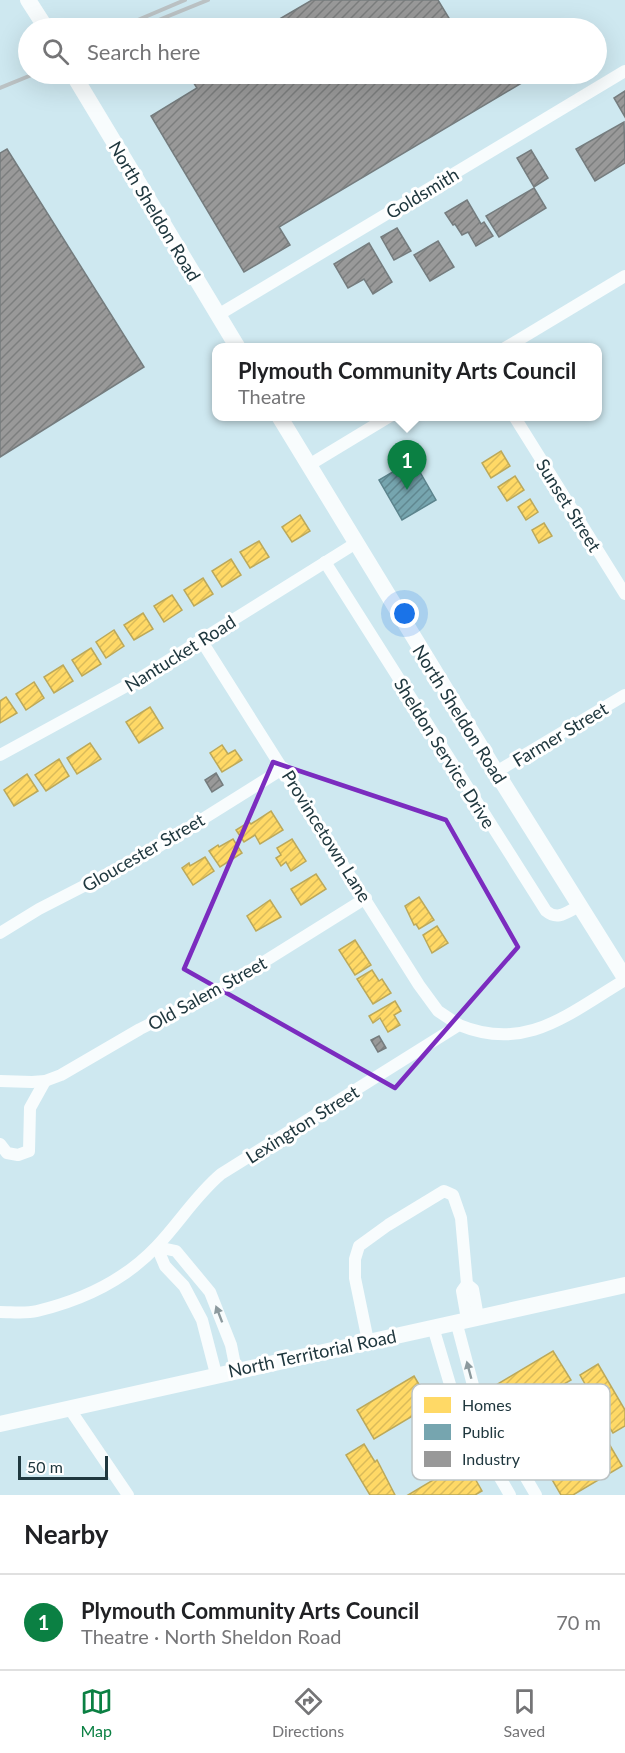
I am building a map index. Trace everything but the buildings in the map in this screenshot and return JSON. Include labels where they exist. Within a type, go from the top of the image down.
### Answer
[{"type":"main road","points":[[28,0],[40,18]]},
{"type":"main road","points":[[36,0],[43,18]]},
{"type":"main road","name":"North Sheldon Road","points":[[80,84],[235,343]]},
{"type":"main road","name":"North Sheldon Road","points":[[282,421],[625,979]]},
{"type":"main road","name":"North Territorial Road","points":[[0,1424],[216,1374],[625,1285]]},
{"type":"street","name":"Goldsmith","points":[[607,82],[625,71]]},
{"type":"street","name":"Goldsmith","points":[[218,315],[603,84]]},
{"type":"street","points":[[513,343],[625,276]]},
{"type":"street","points":[[309,465],[383,421]]},
{"type":"street","name":"Sunset Street","points":[[517,421],[625,594]]},
{"type":"street","name":"Nantucket Road","points":[[0,755],[132,683],[356,543]]},
{"type":"street","name":"Sheldon Service Drive","points":[[325,562],[546,910],[553,916],[560,916],[579,906]]},
{"type":"street","name":"Provincetown Lane","points":[[201,640],[419,985],[438,1011],[459,1025]]},
{"type":"street","name":"Farmer Street","points":[[496,772],[625,695]]},
{"type":"street","name":"Gloucester Street","points":[[0,933],[47,905],[150,852],[284,768]]},
{"type":"street","name":"Old Salem Street","points":[[0,1081],[17,1083],[45,1081],[76,1067],[140,1029],[222,988],[366,898]]},
{"type":"street","points":[[459,1025],[492,1035],[511,1036],[529,1033],[550,1025],[625,979]]},
{"type":"street","name":"Lexington Street","points":[[0,1312],[35,1311],[101,1290],[133,1269],[156,1247],[198,1196],[221,1174],[459,1025]]},
{"type":"street","points":[[0,1144],[7,1153],[18,1155],[29,1151],[30,1108],[45,1081]]},
{"type":"street","points":[[368,1341],[354,1278],[355,1259],[359,1246],[388,1225],[444,1191],[453,1195],[461,1218],[467,1284],[462,1290],[474,1384]]},
{"type":"street","points":[[156,1247],[176,1251],[210,1292],[231,1345],[236,1370]]},
{"type":"street","points":[[156,1247],[165,1266],[184,1286],[202,1320],[216,1374]]},
{"type":"street","points":[[433,1327],[450,1384]]},
{"type":"street","points":[[69,1408],[128,1495]]},
{"type":"street","points":[[501,1480],[510,1495]]},
{"type":"street","points":[[527,1480],[536,1495]]},
{"type":"highlighted area","points":[[273,762],[446,820],[518,947],[395,1088],[184,969]]},
{"type":"railway","points":[[143,18],[185,0]]},
{"type":"railway","points":[[164,18],[208,0]]},
{"type":"railway","points":[[0,88],[18,81]]},
{"type":"place","name":"Plymouth Community Arts Council","points":[[407,490]]}]
